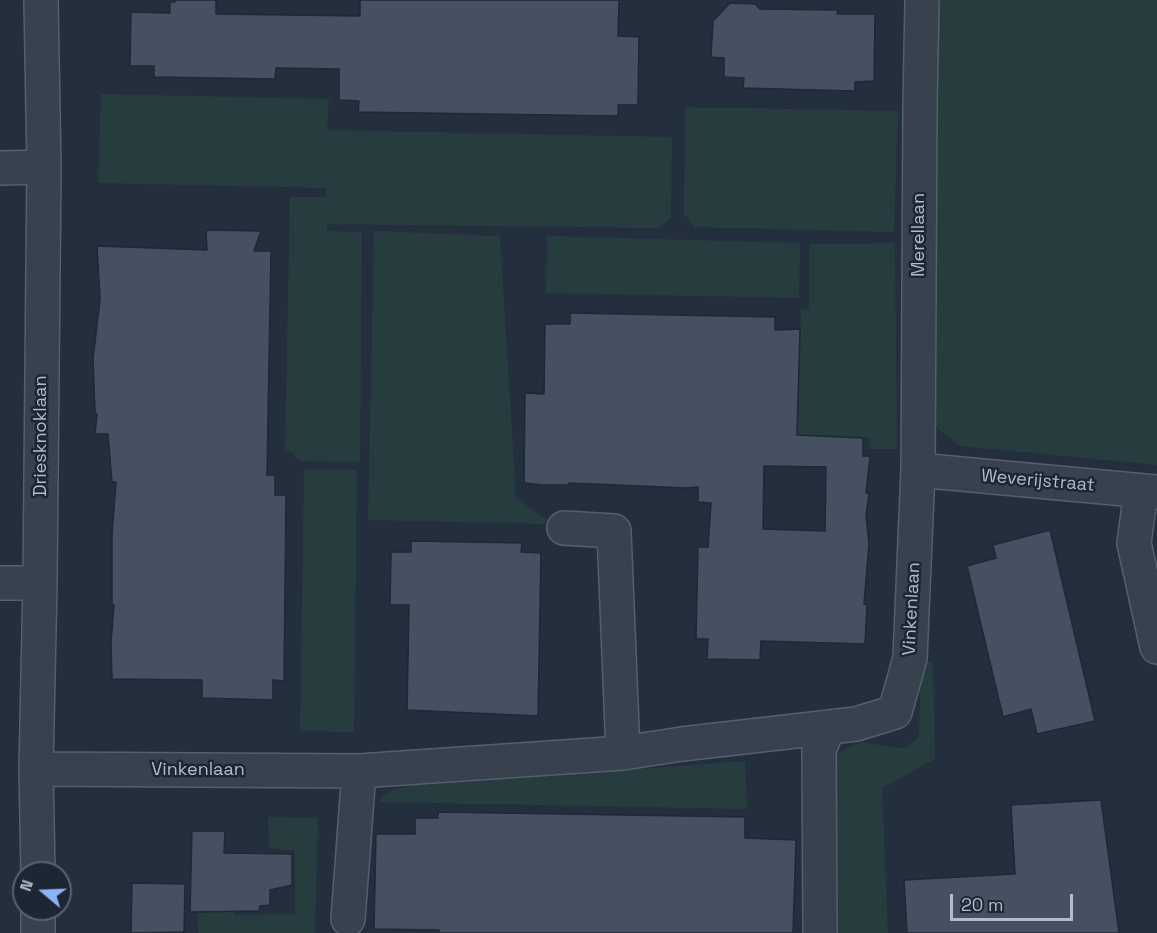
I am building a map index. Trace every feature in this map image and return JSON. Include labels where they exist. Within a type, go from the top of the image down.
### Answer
[{"type":"street","name":"Driesknoklaan","points":[[38,861],[36,769],[44,167],[41,0]]},
{"type":"street","name":"Merellaan","points":[[918,470],[922,0]]},
{"type":"street","points":[[0,168],[44,167]]},
{"type":"street","name":"Weverijstraat","points":[[918,470],[1149,491]]},
{"type":"street","name":"Vinkenlaan","points":[[36,769],[359,771],[623,753],[856,724],[896,712],[910,658],[918,470]]},
{"type":"street","points":[[1149,491],[1134,543],[1157,647]]},
{"type":"street","points":[[564,528],[614,531],[623,753]]},
{"type":"street","points":[[0,583],[40,583]]},
{"type":"street","points":[[820,933],[819,750],[828,728]]},
{"type":"street","points":[[348,919],[359,771]]},
{"type":"green space","points":[[935,0],[1157,0],[1157,465],[960,446],[938,429],[930,410]]},
{"type":"green space","points":[[101,94],[329,99],[327,130],[672,137],[671,217],[659,228],[327,224],[327,231],[362,232],[360,462],[303,461],[285,450],[290,197],[326,197],[326,188],[98,183]]},
{"type":"green space","points":[[685,107],[898,111],[894,231],[695,227],[684,214]]},
{"type":"green space","points":[[374,231],[500,236],[516,498],[553,524],[368,520]]},
{"type":"green space","points":[[547,236],[800,243],[799,298],[546,293]]},
{"type":"green space","points":[[895,243],[897,449],[869,449],[870,438],[797,435],[801,309],[809,309],[809,244]]},
{"type":"green space","points":[[304,469],[357,470],[354,732],[300,731]]},
{"type":"green space","points":[[921,662],[933,662],[935,759],[882,788],[888,933],[833,933],[830,765],[837,753],[861,742],[905,749],[919,736]]},
{"type":"green space","points":[[745,761],[747,809],[379,802],[385,794],[410,786]]},
{"type":"green space","points":[[268,817],[318,818],[315,933],[198,933],[197,902],[233,900],[234,915],[295,914],[295,851],[269,848]]},
{"type":"building","points":[[175,0],[216,0],[216,14],[360,16],[360,0],[619,0],[618,36],[639,37],[638,105],[618,105],[618,116],[358,112],[359,101],[339,100],[339,69],[276,68],[275,79],[154,77],[154,66],[130,66],[131,12],[170,13],[170,2],[175,2]]},
{"type":"building","points":[[730,3],[755,4],[760,9],[838,10],[837,14],[875,14],[874,81],[855,82],[855,91],[743,88],[744,78],[724,77],[724,58],[711,57],[713,21]]},
{"type":"building","points":[[206,230],[261,231],[254,251],[271,251],[267,475],[275,475],[275,495],[286,495],[284,681],[273,680],[273,700],[202,698],[202,680],[112,679],[111,642],[114,605],[112,605],[112,534],[116,482],[112,482],[108,434],[95,434],[97,414],[95,413],[93,359],[100,299],[97,246],[207,250]]},
{"type":"building","points":[[570,313],[775,317],[775,330],[800,329],[797,435],[863,438],[863,456],[870,456],[866,493],[869,493],[866,516],[869,544],[864,604],[867,604],[865,644],[761,641],[760,660],[707,659],[708,639],[696,639],[698,547],[708,547],[711,503],[698,502],[698,487],[524,483],[525,393],[544,394],[545,324],[570,324]],"holes":[[[764,466],[826,467],[825,531],[763,529]]]},
{"type":"building","points":[[1050,530],[1095,721],[1037,734],[1031,709],[1003,717],[967,566],[996,558],[993,545]]},
{"type":"building","points":[[411,541],[522,543],[521,552],[541,553],[538,716],[407,710],[409,605],[390,605],[391,552],[411,552]]},
{"type":"building","points":[[1101,800],[1119,933],[907,933],[904,880],[1015,874],[1011,805]]},
{"type":"building","points":[[438,812],[745,817],[745,838],[796,840],[793,933],[439,933],[439,930],[374,929],[376,834],[415,834],[415,818],[438,818]]},
{"type":"building","points":[[192,831],[225,831],[224,853],[292,854],[292,885],[270,890],[270,905],[260,906],[259,911],[190,912]]},
{"type":"building","points":[[132,883],[185,884],[184,932],[131,933]]}]
